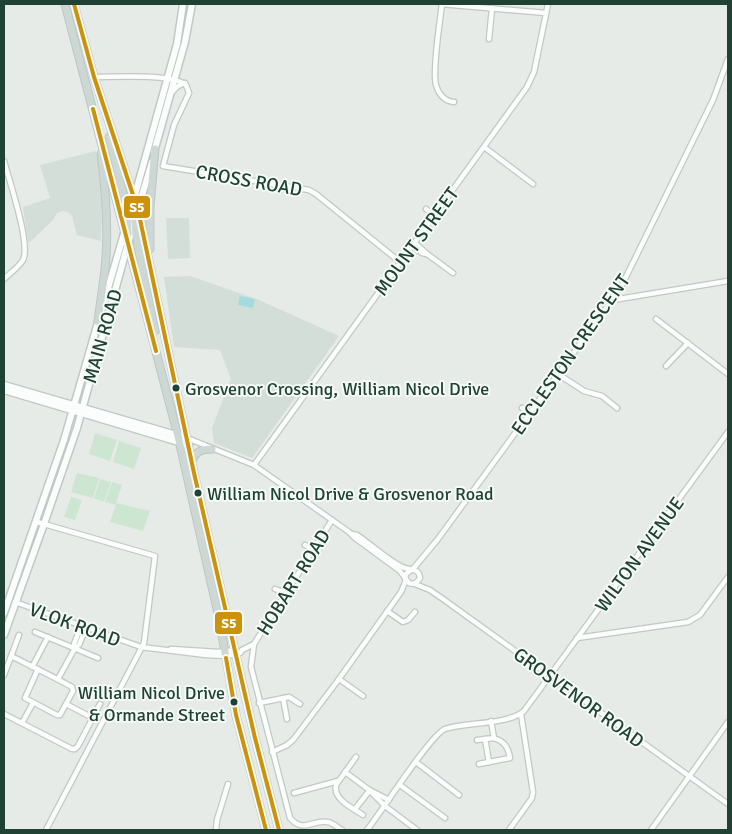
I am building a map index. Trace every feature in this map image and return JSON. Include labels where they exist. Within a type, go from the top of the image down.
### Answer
[{"type":"main road","points":[[67,4],[124,232],[161,367],[225,654],[236,715],[266,830]]},
{"type":"main road","points":[[74,4],[94,77],[138,210],[165,341],[190,442],[192,461],[279,830]]},
{"type":"main road","points":[[128,245],[134,198],[177,44],[183,4]]},
{"type":"main road","name":"MAIN ROAD","points":[[4,613],[64,440],[124,232],[138,210],[185,42],[192,4]]},
{"type":"main road","points":[[103,105],[105,122],[126,205],[136,236],[154,320],[161,367]]},
{"type":"main road","points":[[98,128],[106,189],[107,217],[106,268],[98,322]]},
{"type":"main road","points":[[151,266],[150,206],[155,149]]},
{"type":"main road","name":"MAIN ROAD","points":[[4,635],[76,428],[128,245]]},
{"type":"main road","points":[[4,385],[102,419],[190,442]]},
{"type":"main road","points":[[4,390],[73,408]]},
{"type":"main road","points":[[81,411],[178,440]]},
{"type":"main road","points":[[76,428],[88,419],[102,419]]},
{"type":"main road","points":[[192,461],[194,455],[199,451],[212,449]]},
{"type":"street","points":[[454,102],[443,99],[435,81],[441,4],[487,6],[546,13]]},
{"type":"street","name":"MOUNT STREET","points":[[254,464],[532,80],[548,4]]},
{"type":"street","points":[[489,39],[492,8]]},
{"type":"street","name":"ECCLESTON CRESCENT","points":[[412,569],[426,554],[613,300],[712,100],[728,59]]},
{"type":"street","points":[[94,77],[167,78],[185,83]]},
{"type":"street","points":[[171,94],[178,86],[185,83]]},
{"type":"street","name":"CROSS ROAD","points":[[185,83],[188,93],[174,125],[163,166],[309,190],[400,262]]},
{"type":"street","points":[[484,147],[532,184]]},
{"type":"street","points":[[4,161],[21,225],[24,251],[22,261],[4,279]]},
{"type":"street","points":[[456,173],[462,177]]},
{"type":"street","points":[[426,209],[434,215]]},
{"type":"street","points":[[413,245],[453,273]]},
{"type":"street","points":[[613,300],[728,281]]},
{"type":"street","points":[[656,319],[728,374]]},
{"type":"street","points":[[666,366],[688,344]]},
{"type":"street","points":[[558,374],[584,391],[602,396],[617,408]]},
{"type":"street","points":[[522,408],[530,413]]},
{"type":"street","name":"WILTON AVENUE","points":[[521,714],[728,432]]},
{"type":"street","points":[[190,442],[254,464],[352,534],[400,571],[413,584]]},
{"type":"street","name":"HOBART ROAD","points":[[332,520],[254,644],[251,672],[290,818],[296,824],[302,826],[328,822],[342,830]]},
{"type":"street","points":[[37,522],[156,556],[145,641],[46,830]]},
{"type":"street","points":[[352,534],[357,535],[401,566],[412,569],[419,574],[420,578],[401,592]]},
{"type":"street","points":[[306,545],[312,549]]},
{"type":"street","name":"ECCLESTON CRESCENT","points":[[419,574],[426,554]]},
{"type":"street","points":[[272,752],[293,740],[340,679],[401,592],[407,572],[412,569]]},
{"type":"street","name":"GROSVENOR ROAD","points":[[419,574],[430,590],[728,804]]},
{"type":"street","points":[[577,638],[688,622],[700,615],[728,576]]},
{"type":"street","name":"GROSVENOR ROAD","points":[[413,584],[430,590]]},
{"type":"street","points":[[274,589],[286,593]]},
{"type":"street","name":"VLOK ROAD","points":[[8,600],[141,647],[166,650]]},
{"type":"street","points":[[387,611],[403,622],[408,620],[415,612]]},
{"type":"street","points":[[58,679],[84,627]]},
{"type":"street","points":[[35,632],[98,658]]},
{"type":"street","points":[[4,675],[19,635]]},
{"type":"street","points":[[32,666],[48,637]]},
{"type":"street","name":"HOBART ROAD","points":[[166,650],[206,655],[225,654],[254,644]]},
{"type":"street","points":[[11,656],[73,688],[61,714],[58,715],[33,703],[25,696],[38,670]]},
{"type":"street","points":[[340,679],[363,696]]},
{"type":"street","points":[[259,703],[290,697],[300,704]]},
{"type":"street","points":[[282,698],[287,719]]},
{"type":"street","points":[[22,723],[33,703]]},
{"type":"street","points":[[66,704],[93,718]]},
{"type":"street","points":[[4,714],[73,749],[78,746],[100,704]]},
{"type":"street","points":[[367,830],[440,731],[521,714],[533,792],[532,798],[509,830]]},
{"type":"street","points":[[491,721],[494,738]]},
{"type":"street","points":[[651,830],[728,722]]},
{"type":"street","points":[[477,740],[494,738],[504,743],[509,750],[510,758],[479,764]]},
{"type":"street","points":[[485,739],[489,762]]},
{"type":"street","points":[[356,758],[335,788],[337,796],[363,815]]},
{"type":"street","points":[[416,762],[459,795]]},
{"type":"street","points":[[345,772],[417,830]]},
{"type":"street","points":[[294,792],[338,782]]},
{"type":"street","points":[[216,830],[217,820],[228,784]]},
{"type":"street","points":[[400,784],[445,818]]},
{"type":"street","points":[[369,790],[389,800]]},
{"type":"street","points":[[354,809],[369,790]]},
{"type":"shaded area","points":[[96,151],[102,193],[101,241],[77,235],[72,216],[68,212],[62,211],[57,213],[53,220],[28,242],[23,207],[50,198],[40,165]]},
{"type":"shaded area","points":[[166,218],[189,218],[190,258],[168,259]]},
{"type":"shaded area","points":[[190,276],[259,300],[339,336],[252,458],[214,443],[212,428],[231,379],[220,350],[174,347],[164,277]]},
{"type":"green space","points":[[95,433],[117,440],[110,461],[89,454]]},
{"type":"green space","points":[[119,441],[141,448],[134,469],[113,462]]},
{"type":"green space","points":[[77,473],[99,478],[93,498],[71,492]]},
{"type":"green space","points":[[100,479],[111,482],[104,502],[94,498]]},
{"type":"green space","points":[[112,482],[122,485],[116,503],[150,511],[143,531],[110,522],[116,505],[105,502]]},
{"type":"green space","points":[[71,497],[82,500],[75,520],[64,517]]},
{"type":"water","points":[[240,296],[255,299],[253,308],[238,305]]},
{"type":"transit line","name":"S5","points":[[74,4],[94,77],[138,210],[194,473],[255,738],[279,830]]},
{"type":"transit line","name":"S5","points":[[93,109],[156,351]]},
{"type":"transit line","name":"S5","points":[[226,658],[236,715],[266,830]]},
{"type":"place","name":"Grosvenor Crossing, William Nicol Drive","points":[[176,388]]},
{"type":"place","name":"William Nicol Drive & Grosvenor Road","points":[[198,493]]},
{"type":"place","name":"William Nicol Drive & Ormande Street","points":[[234,702]]}]
